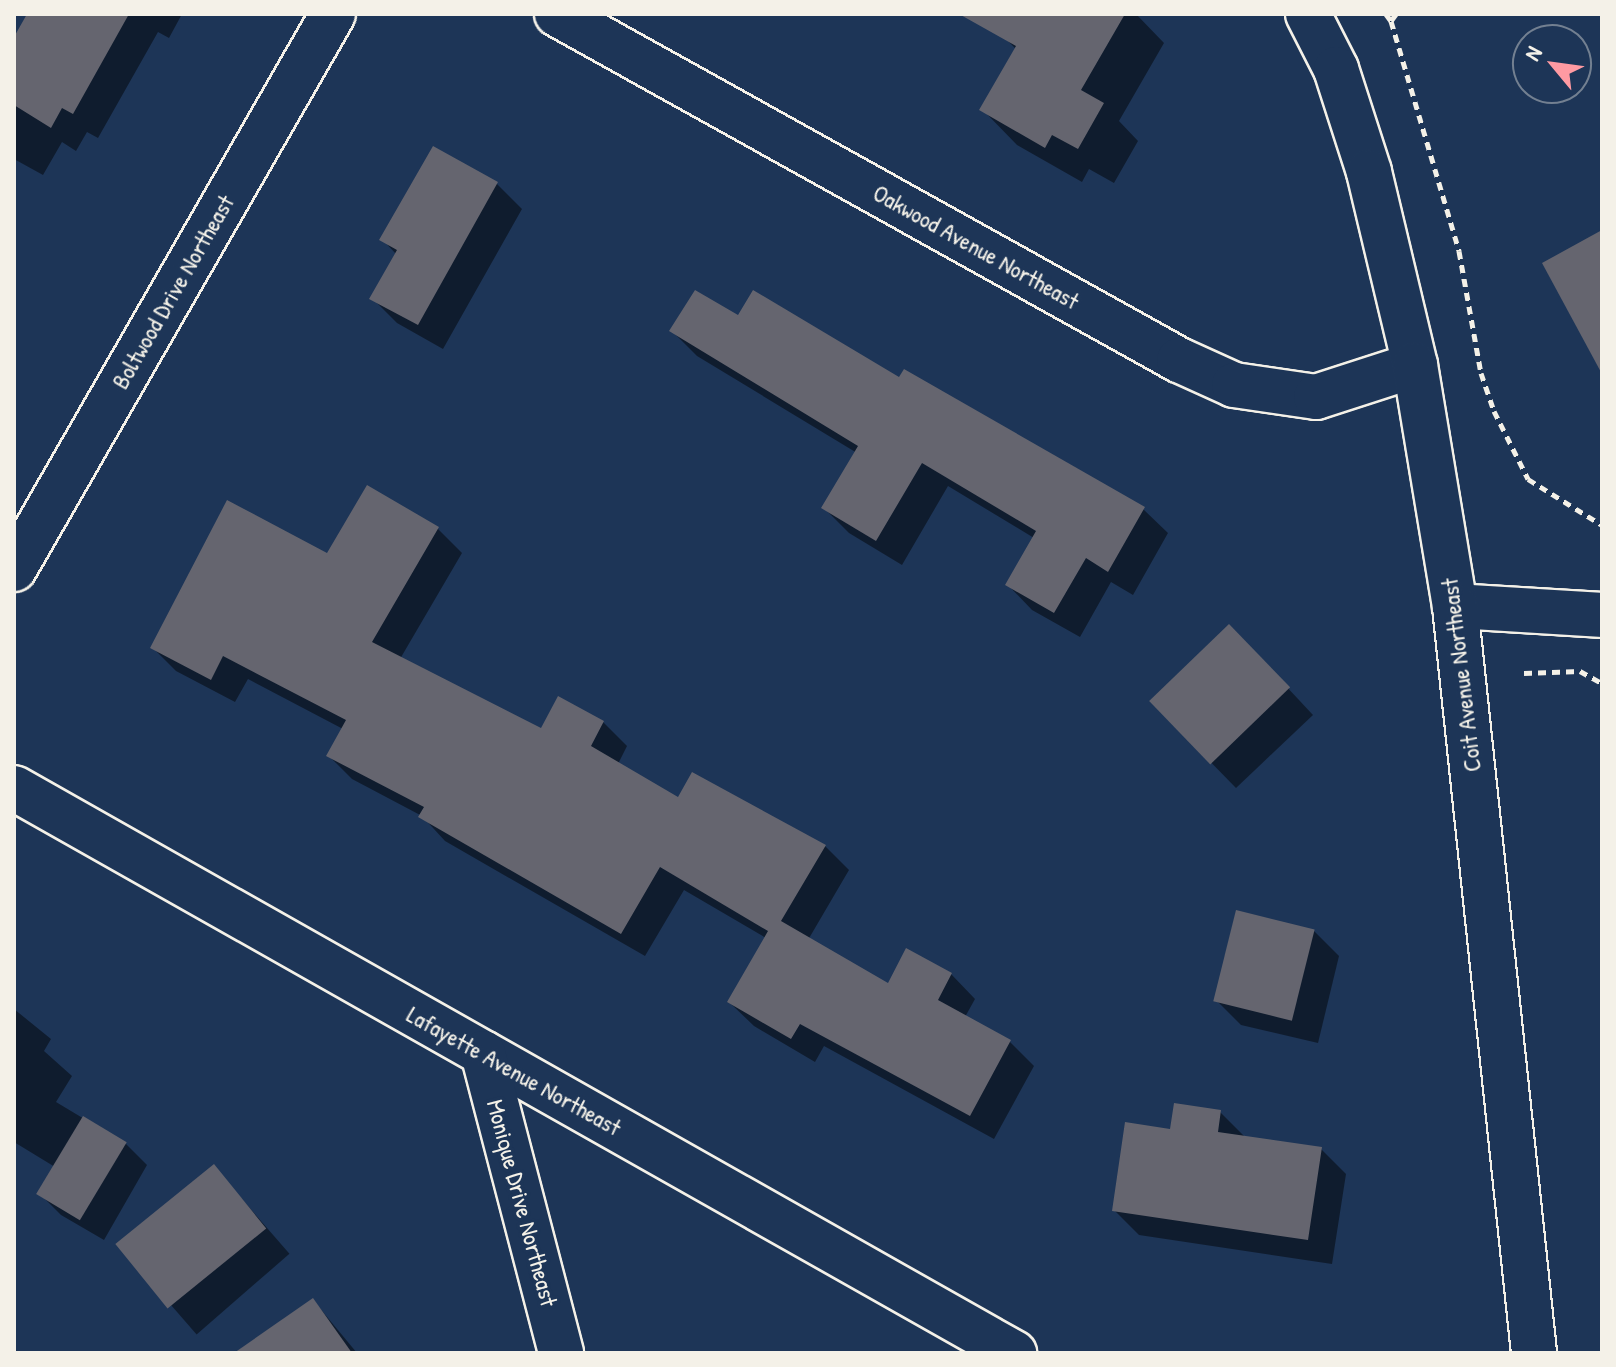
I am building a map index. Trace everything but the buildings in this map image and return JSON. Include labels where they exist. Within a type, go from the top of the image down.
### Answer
[{"type":"street","name":"Boltwood Drive Northeast","points":[[14,569],[333,14]]},
{"type":"street","name":"Oakwood Avenue Northeast","points":[[557,14],[1179,360],[1234,385],[1316,397],[1415,365]]},
{"type":"street","name":"Coit Avenue Northeast","points":[[1308,14],[1336,69],[1369,172],[1415,365],[1455,606],[1534,1353]]},
{"type":"street","points":[[1455,606],[1602,615]]},
{"type":"street","name":"Lafayette Avenue Northeast","points":[[14,788],[1014,1353]]},
{"type":"street","name":"Monique Drive Northeast","points":[[483,1053],[561,1353]]},
{"type":"path","points":[[1386,14],[1391,21],[1459,251],[1481,373],[1494,411],[1528,479],[1602,525]]},
{"type":"path","points":[[1391,21],[1396,14]]},
{"type":"path","points":[[1524,673],[1580,671],[1602,683]]}]
